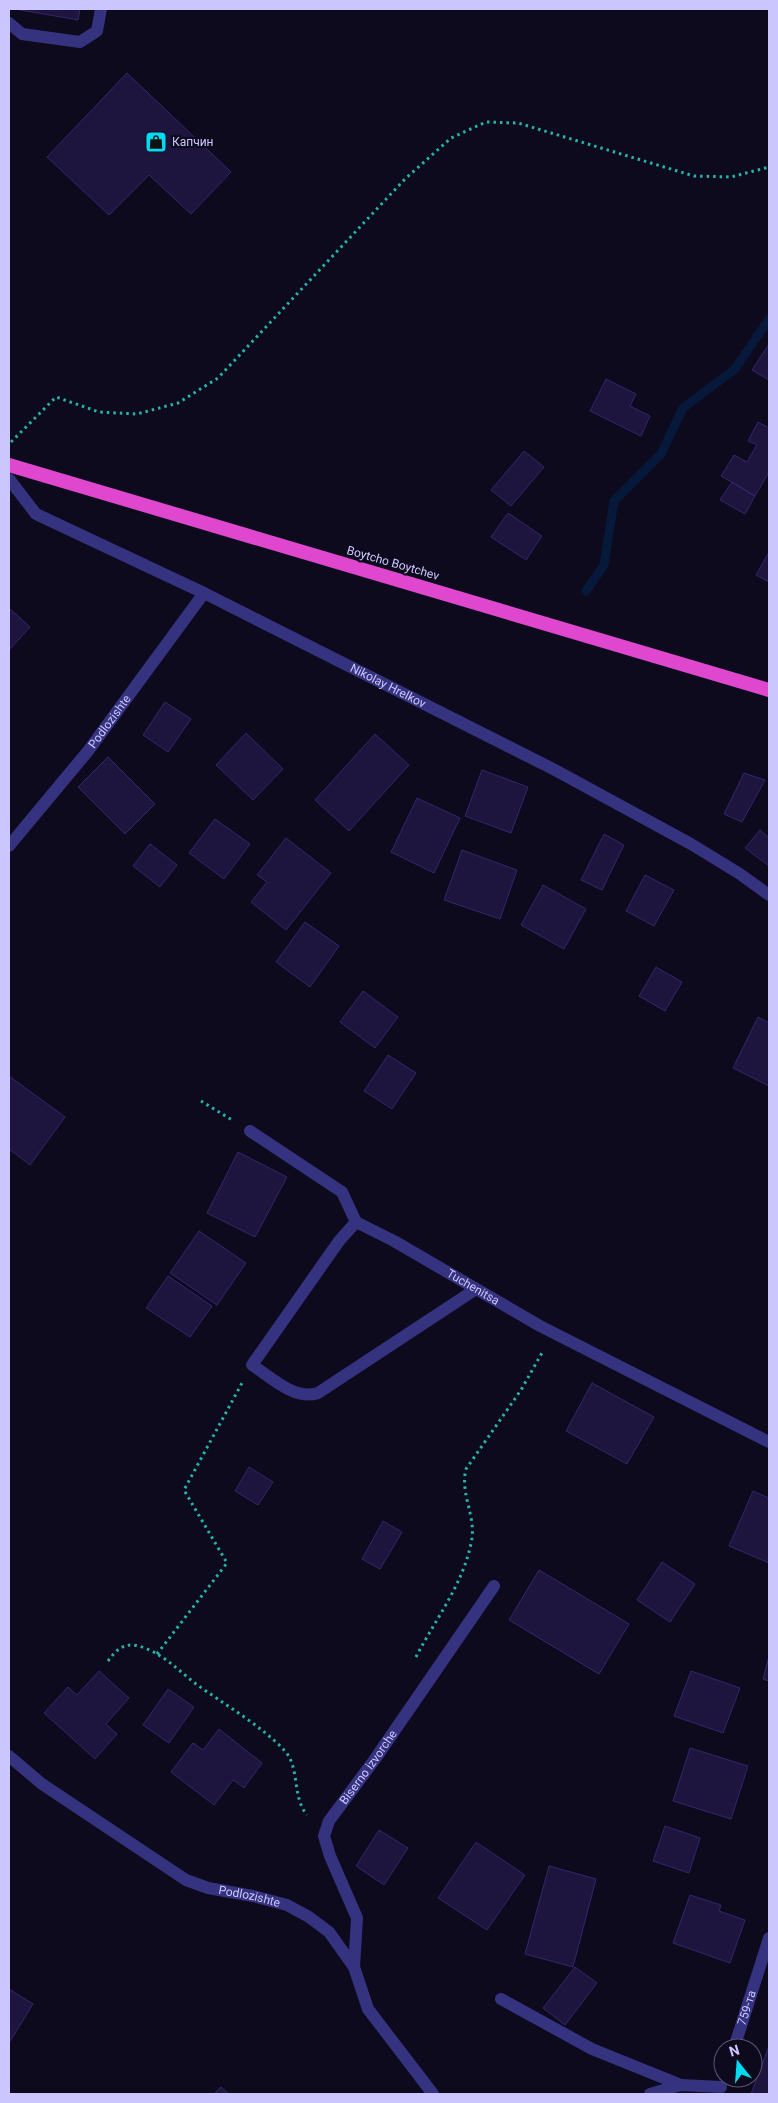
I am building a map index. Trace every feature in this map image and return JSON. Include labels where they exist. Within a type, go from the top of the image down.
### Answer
[{"type":"highway","name":"Boytcho Boytchev","points":[[9,465],[769,690]]},
{"type":"street","points":[[9,23],[22,34],[80,42],[97,32],[101,9]]},
{"type":"street","name":"Nikolay Hrelkov","points":[[9,479],[36,514],[204,593],[555,770],[691,844],[769,895]]},
{"type":"street","name":"Podlozishte","points":[[9,846],[88,751],[204,593]]},
{"type":"street","points":[[250,1131],[342,1192],[356,1222],[339,1241],[252,1365],[298,1395],[308,1396],[318,1393],[476,1289]]},
{"type":"street","name":"Tuchenitsa","points":[[356,1222],[394,1241],[553,1333],[769,1442]]},
{"type":"street","name":"Biserno izvorche","points":[[327,1828],[337,1809],[375,1759],[494,1586]]},
{"type":"street","name":"Podlozishte","points":[[9,1756],[42,1784],[186,1880],[208,1888],[253,1896],[287,1905],[309,1917],[330,1932],[354,1967],[368,2009],[433,2094]]},
{"type":"street","points":[[327,1828],[324,1836],[330,1856],[357,1918],[354,1967]]},
{"type":"street","name":"759-та","points":[[737,2038],[769,1938]]},
{"type":"street","points":[[501,1999],[592,2048],[681,2085]]},
{"type":"street","points":[[650,2094],[681,2085],[713,2087]]},
{"type":"path","points":[[9,444],[56,397],[99,412],[137,414],[178,403],[218,378],[405,179],[451,138],[486,122],[518,123],[694,176],[731,178],[769,167]]},
{"type":"path","points":[[201,1101],[250,1131]]},
{"type":"path","points":[[413,1663],[462,1576],[472,1537],[472,1521],[464,1492],[466,1469],[522,1390],[553,1333]]},
{"type":"path","points":[[157,1654],[227,1563],[184,1490],[252,1365]]},
{"type":"path","points":[[108,1661],[116,1650],[125,1646],[134,1645],[157,1654],[262,1732],[285,1751],[290,1760],[303,1810],[310,1818],[327,1828]]},
{"type":"building","points":[[15,9],[80,9],[78,20]]},
{"type":"building","points":[[127,73],[231,172],[191,214],[149,175],[109,215],[47,157]]},
{"type":"building","points":[[769,344],[769,380],[752,370]]},
{"type":"building","points":[[606,379],[636,394],[630,406],[650,416],[641,436],[590,411]]},
{"type":"building","points":[[758,422],[769,428],[769,472],[755,496],[721,476],[734,455],[747,462],[757,445],[748,441]]},
{"type":"building","points":[[524,451],[544,467],[511,506],[491,490]]},
{"type":"building","points":[[732,482],[755,496],[745,514],[720,500]]},
{"type":"building","points":[[508,513],[542,536],[526,560],[491,537]]},
{"type":"building","points":[[769,552],[769,582],[756,575]]},
{"type":"building","points":[[9,608],[30,627],[9,650]]},
{"type":"building","points":[[165,702],[191,719],[168,752],[143,735]]},
{"type":"building","points":[[246,733],[283,769],[253,800],[216,765]]},
{"type":"building","points":[[375,734],[409,765],[349,831],[315,800]]},
{"type":"building","points":[[108,757],[155,804],[125,834],[78,787]]},
{"type":"building","points":[[482,770],[528,787],[511,833],[465,816]]},
{"type":"building","points":[[744,773],[765,780],[742,822],[724,814]]},
{"type":"building","points":[[417,798],[460,818],[434,873],[391,852]]},
{"type":"building","points":[[215,819],[250,844],[224,879],[189,853]]},
{"type":"building","points":[[760,830],[769,838],[769,866],[745,848]]},
{"type":"building","points":[[604,834],[624,845],[602,890],[581,880]]},
{"type":"building","points":[[286,838],[331,873],[286,930],[251,902],[267,882],[257,875]]},
{"type":"building","points":[[150,844],[177,865],[160,887],[133,866]]},
{"type":"building","points":[[462,850],[517,870],[500,919],[444,900]]},
{"type":"building","points":[[645,875],[674,890],[654,926],[626,911]]},
{"type":"building","points":[[543,885],[586,909],[564,949],[521,925]]},
{"type":"building","points":[[305,922],[339,946],[310,987],[276,962]]},
{"type":"building","points":[[656,967],[682,982],[665,1011],[639,996]]},
{"type":"building","points":[[363,991],[398,1017],[375,1048],[340,1022]]},
{"type":"building","points":[[758,1017],[769,1023],[769,1086],[733,1068]]},
{"type":"building","points":[[388,1055],[416,1073],[392,1109],[364,1091]]},
{"type":"building","points":[[9,1076],[65,1117],[30,1165],[9,1149]]},
{"type":"building","points":[[238,1152],[287,1177],[255,1237],[207,1213]]},
{"type":"building","points":[[199,1231],[246,1263],[217,1305],[170,1273]]},
{"type":"building","points":[[168,1276],[212,1306],[190,1337],[146,1308]]},
{"type":"building","points":[[592,1383],[654,1417],[627,1464],[566,1431]]},
{"type":"building","points":[[249,1467],[273,1482],[258,1505],[235,1491]]},
{"type":"building","points":[[753,1491],[769,1498],[769,1563],[729,1546]]},
{"type":"building","points":[[383,1521],[402,1532],[380,1569],[362,1559]]},
{"type":"building","points":[[662,1562],[695,1584],[670,1622],[637,1600]]},
{"type":"building","points":[[539,1570],[629,1624],[599,1674],[509,1620]]},
{"type":"building","points":[[769,1656],[769,1681],[763,1679]]},
{"type":"building","points":[[99,1671],[129,1698],[106,1724],[117,1734],[95,1759],[44,1713],[68,1687],[77,1695]]},
{"type":"building","points":[[691,1671],[740,1688],[723,1733],[674,1716]]},
{"type":"building","points":[[168,1689],[194,1707],[169,1743],[143,1725]]},
{"type":"building","points":[[219,1729],[262,1763],[244,1788],[233,1780],[214,1805],[171,1772],[193,1743],[203,1750]]},
{"type":"building","points":[[690,1748],[748,1766],[731,1819],[673,1801]]},
{"type":"building","points":[[665,1826],[700,1838],[689,1873],[653,1861]]},
{"type":"building","points":[[379,1830],[408,1848],[384,1885],[356,1866]]},
{"type":"building","points":[[476,1842],[525,1875],[487,1930],[438,1898]]},
{"type":"building","points":[[549,1866],[596,1879],[573,1967],[525,1954]]},
{"type":"building","points":[[690,1895],[721,1905],[719,1911],[745,1920],[730,1963],[673,1943]]},
{"type":"building","points":[[575,1967],[597,1983],[565,2025],[543,2008]]},
{"type":"building","points":[[9,1989],[33,2004],[9,2043]]},
{"type":"building","points":[[769,2046],[769,2094],[751,2094],[753,2088],[763,2088],[763,2062]]},
{"type":"building","points":[[221,2087],[229,2094],[214,2094]]},
{"type":"waterway","points":[[586,591],[604,565],[614,501],[661,454],[683,408],[735,369],[769,319]]},
{"type":"place","name":"Капчин","points":[[156,142]]}]
